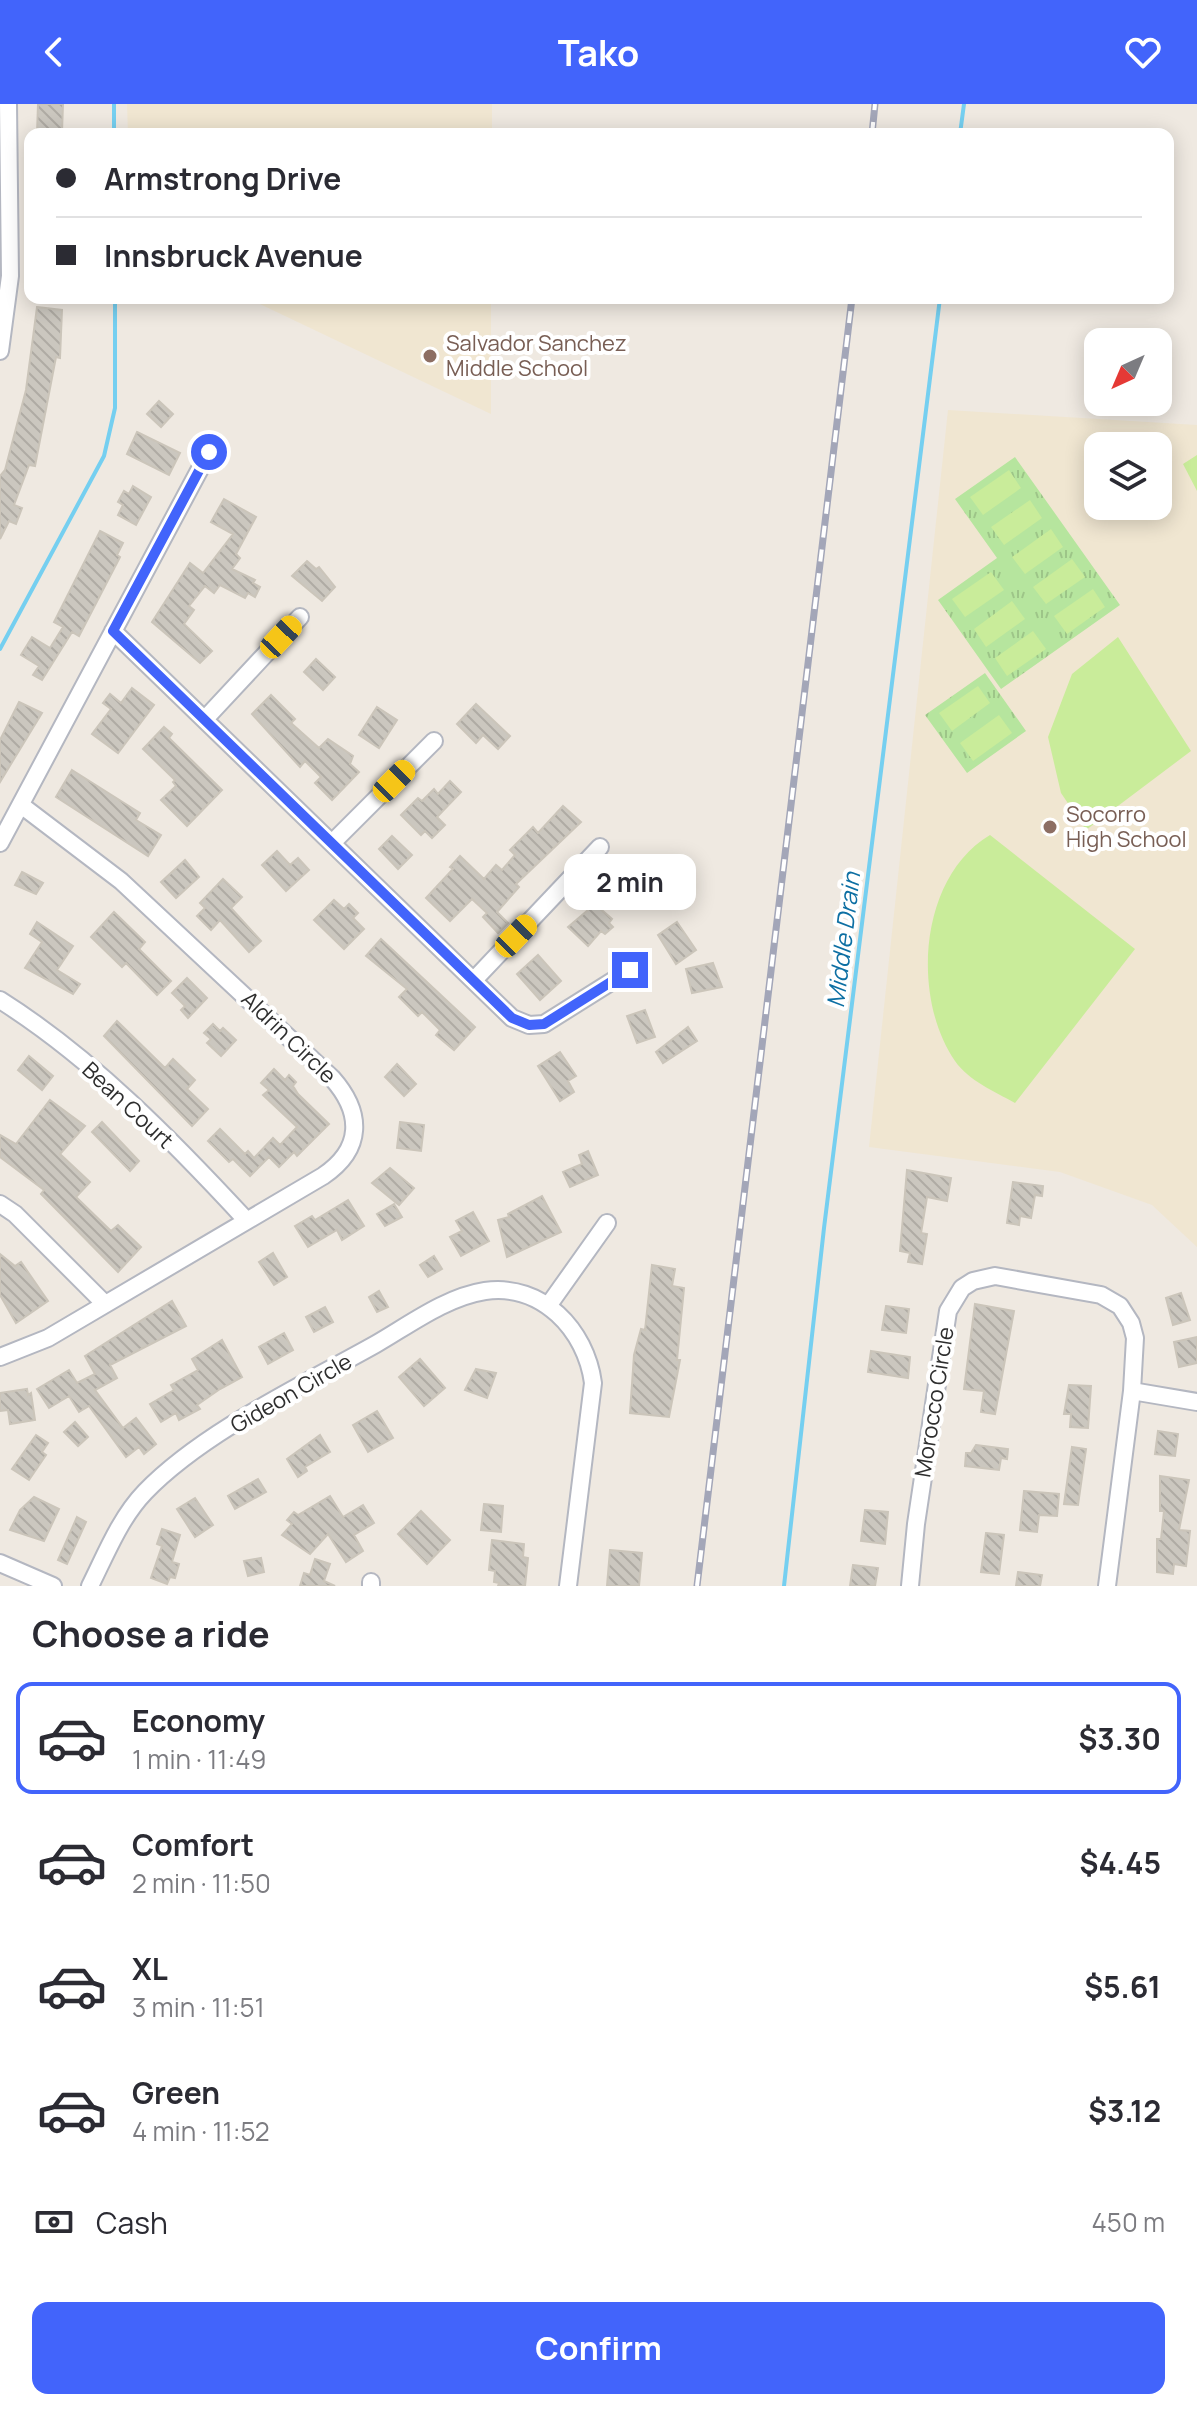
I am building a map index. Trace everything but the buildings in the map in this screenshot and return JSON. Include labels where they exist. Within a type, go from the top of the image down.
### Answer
[{"type":"street","points":[[0,351],[10,276],[8,104]]},
{"type":"street","points":[[0,843],[209,452]]},
{"type":"street","points":[[205,719],[300,617]]},
{"type":"street","points":[[113,631],[512,1018],[536,1025],[553,1020],[630,970]]},
{"type":"street","points":[[333,842],[434,741]]},
{"type":"street","name":"Aldrin Circle","points":[[0,1357],[48,1338],[247,1221],[344,1159],[357,1131],[347,1097],[255,1003],[121,881],[21,805]]},
{"type":"street","points":[[474,980],[600,847]]},
{"type":"street","name":"Bean Court","points":[[0,1000],[41,1026],[106,1082],[247,1221]]},
{"type":"street","points":[[0,1204],[46,1244],[104,1303]]},
{"type":"street","points":[[548,1306],[607,1223]]},
{"type":"street","name":"Morocco Circle","points":[[910,1586],[948,1311],[962,1288],[973,1281],[995,1276],[1101,1295],[1114,1302],[1131,1323],[1135,1338],[1132,1391],[1107,1586]]},
{"type":"street","name":"Gideon Circle","points":[[90,1586],[112,1540],[143,1494],[207,1443],[320,1375],[466,1295],[488,1291],[515,1293],[548,1306],[579,1336],[590,1361],[593,1383],[568,1586]]},
{"type":"street","points":[[1132,1391],[1197,1402]]},
{"type":"street","points":[[0,1563],[53,1586]]},
{"type":"shaded area","points":[[127,104],[492,104],[492,128],[128,128]]},
{"type":"shaded area","name":"Salvador Sanchez Middle School","points":[[260,304],[491,304],[491,414]]},
{"type":"shaded area","name":"Socorro High School","points":[[948,410],[1197,425],[1197,1247],[1152,1205],[1060,1172],[869,1147]]},
{"type":"green space","points":[[1197,455],[1197,491],[1183,464]]},
{"type":"green space","points":[[1015,457],[1120,605],[1001,689],[938,600],[997,558],[955,499]]},
{"type":"green space","points":[[1009,470],[1021,488],[983,515],[970,497]]},
{"type":"green space","points":[[1030,500],[1042,518],[1004,545],[991,527]]},
{"type":"green space","points":[[1051,529],[1063,547],[1025,574],[1012,557]]},
{"type":"green space","points":[[1072,559],[1085,577],[1046,604],[1033,587]]},
{"type":"green space","points":[[991,572],[1004,590],[965,617],[952,599]]},
{"type":"green space","points":[[1093,589],[1105,607],[1067,634],[1054,616]]},
{"type":"green space","points":[[1012,601],[1025,619],[986,647],[974,629]]},
{"type":"green space","points":[[1033,631],[1046,649],[1007,676],[995,658]]},
{"type":"green space","points":[[1118,637],[1191,751],[1086,830],[1061,793],[1048,737],[1072,674]]},
{"type":"green space","points":[[985,673],[1026,731],[967,773],[925,715]]},
{"type":"green space","points":[[978,686],[990,703],[952,731],[939,713]]},
{"type":"green space","points":[[999,715],[1012,733],[973,761],[960,743]]},
{"type":"green space","points":[[990,835],[1135,949],[1015,1103],[975,1080],[955,1061],[941,1035],[932,1005],[928,972],[929,940],[936,908],[948,879],[966,854]]},
{"type":"waterway","points":[[114,104],[114,128]]},
{"type":"waterway","name":"Middle Drain","points":[[961,128],[964,104]]},
{"type":"waterway","points":[[0,649],[104,456],[115,408],[115,304]]},
{"type":"waterway","name":"Middle Drain","points":[[784,1586],[824,1228],[939,304]]},
{"type":"railway","points":[[873,128],[875,104]]},
{"type":"railway","points":[[697,1586],[851,304]]},
{"type":"place","name":"Salvador Sanchez Middle School","points":[[430,356]]},
{"type":"place","name":"Socorro High School","points":[[1050,827]]},
{"type":"route","points":[[209,452],[113,631],[512,1018],[529,1025],[544,1024],[630,970]]}]
